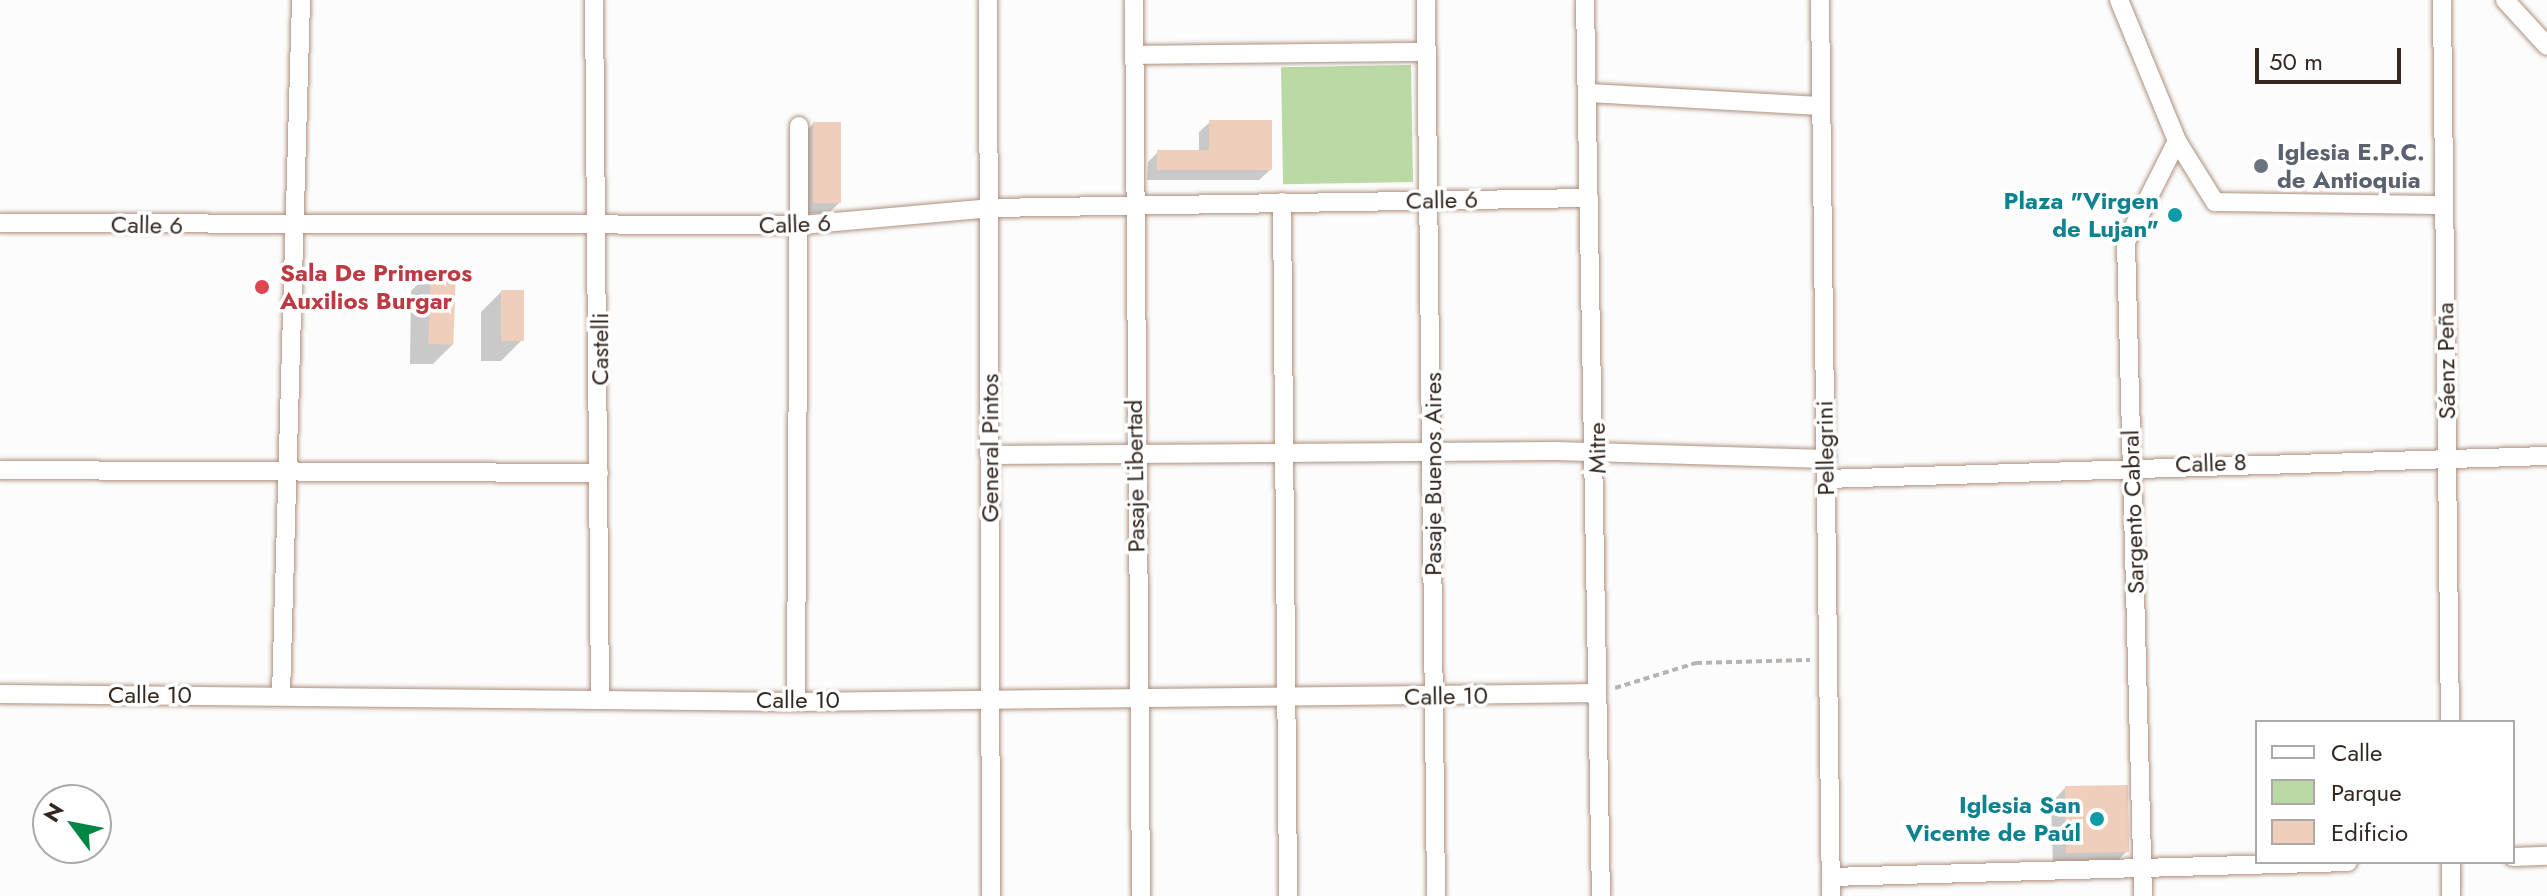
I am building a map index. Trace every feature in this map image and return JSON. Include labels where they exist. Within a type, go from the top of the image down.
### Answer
[{"type":"street","points":[[281,695],[301,0]]},
{"type":"street","name":"Castelli","points":[[594,0],[600,698]]},
{"type":"street","name":"General Pintos","points":[[988,0],[991,896]]},
{"type":"street","name":"Pasaje Libertad","points":[[1134,0],[1133,205],[1141,896]]},
{"type":"street","name":"Pasaje Buenos Aires","points":[[1426,0],[1427,200],[1435,452],[1433,696],[1436,896]]},
{"type":"street","name":"Mitre","points":[[1585,0],[1598,457],[1596,693],[1601,896]]},
{"type":"street","name":"Pellegrini","points":[[1820,0],[1826,459],[1825,659],[1831,896]]},
{"type":"street","points":[[2119,0],[2177,141],[2209,194],[2233,207],[2444,205]]},
{"type":"street","name":"Sáenz Peña","points":[[2442,0],[2450,720]]},
{"type":"street","points":[[2505,0],[2547,46]]},
{"type":"street","points":[[1134,55],[1426,52]]},
{"type":"street","points":[[1589,93],[1820,106]]},
{"type":"street","points":[[796,702],[802,225],[799,126]]},
{"type":"street","name":"Sargento Cabral","points":[[2143,896],[2126,242],[2177,141]]},
{"type":"street","name":"Calle 6","points":[[0,223],[295,227],[802,225],[991,208],[1589,198]]},
{"type":"street","points":[[1282,202],[1288,896]]},
{"type":"street","points":[[989,455],[1286,451],[1826,459]]},
{"type":"street","name":"Calle 8","points":[[1826,479],[2131,465],[2547,456]]},
{"type":"street","points":[[0,470],[599,473]]},
{"type":"street","name":"Calle 10","points":[[0,694],[796,702],[989,696],[1596,693]]},
{"type":"street","points":[[2515,857],[2547,856]]},
{"type":"street","points":[[1831,877],[2255,863]]},
{"type":"street","points":[[2451,864],[2451,896]]},
{"type":"path","points":[[1596,693],[1696,663],[1825,659]]},
{"type":"green space","points":[[1411,65],[1413,182],[1283,184],[1281,67]]},
{"type":"building","points":[[1209,120],[1272,120],[1272,170],[1157,170],[1157,150],[1209,150]]},
{"type":"building","points":[[813,122],[841,122],[841,203],[813,203]]},
{"type":"building","points":[[431,268],[456,269],[453,345],[428,344]]},
{"type":"building","points":[[501,290],[524,290],[524,341],[501,341]]},
{"type":"building","name":"Iglesia San Vicente de Paúl","points":[[2128,785],[2129,852],[2066,853],[2065,786]]},
{"type":"place","name":"Iglesia E.P.C. de Antioquia","points":[[2261,166]]},
{"type":"place","name":"Plaza \"Virgen de Lujan\"","points":[[2175,215]]},
{"type":"place","name":"Sala De Primeros Auxilios Burgar","points":[[262,287]]},
{"type":"place","name":"Iglesia San Vicente de Paúl","points":[[2097,819]]}]
